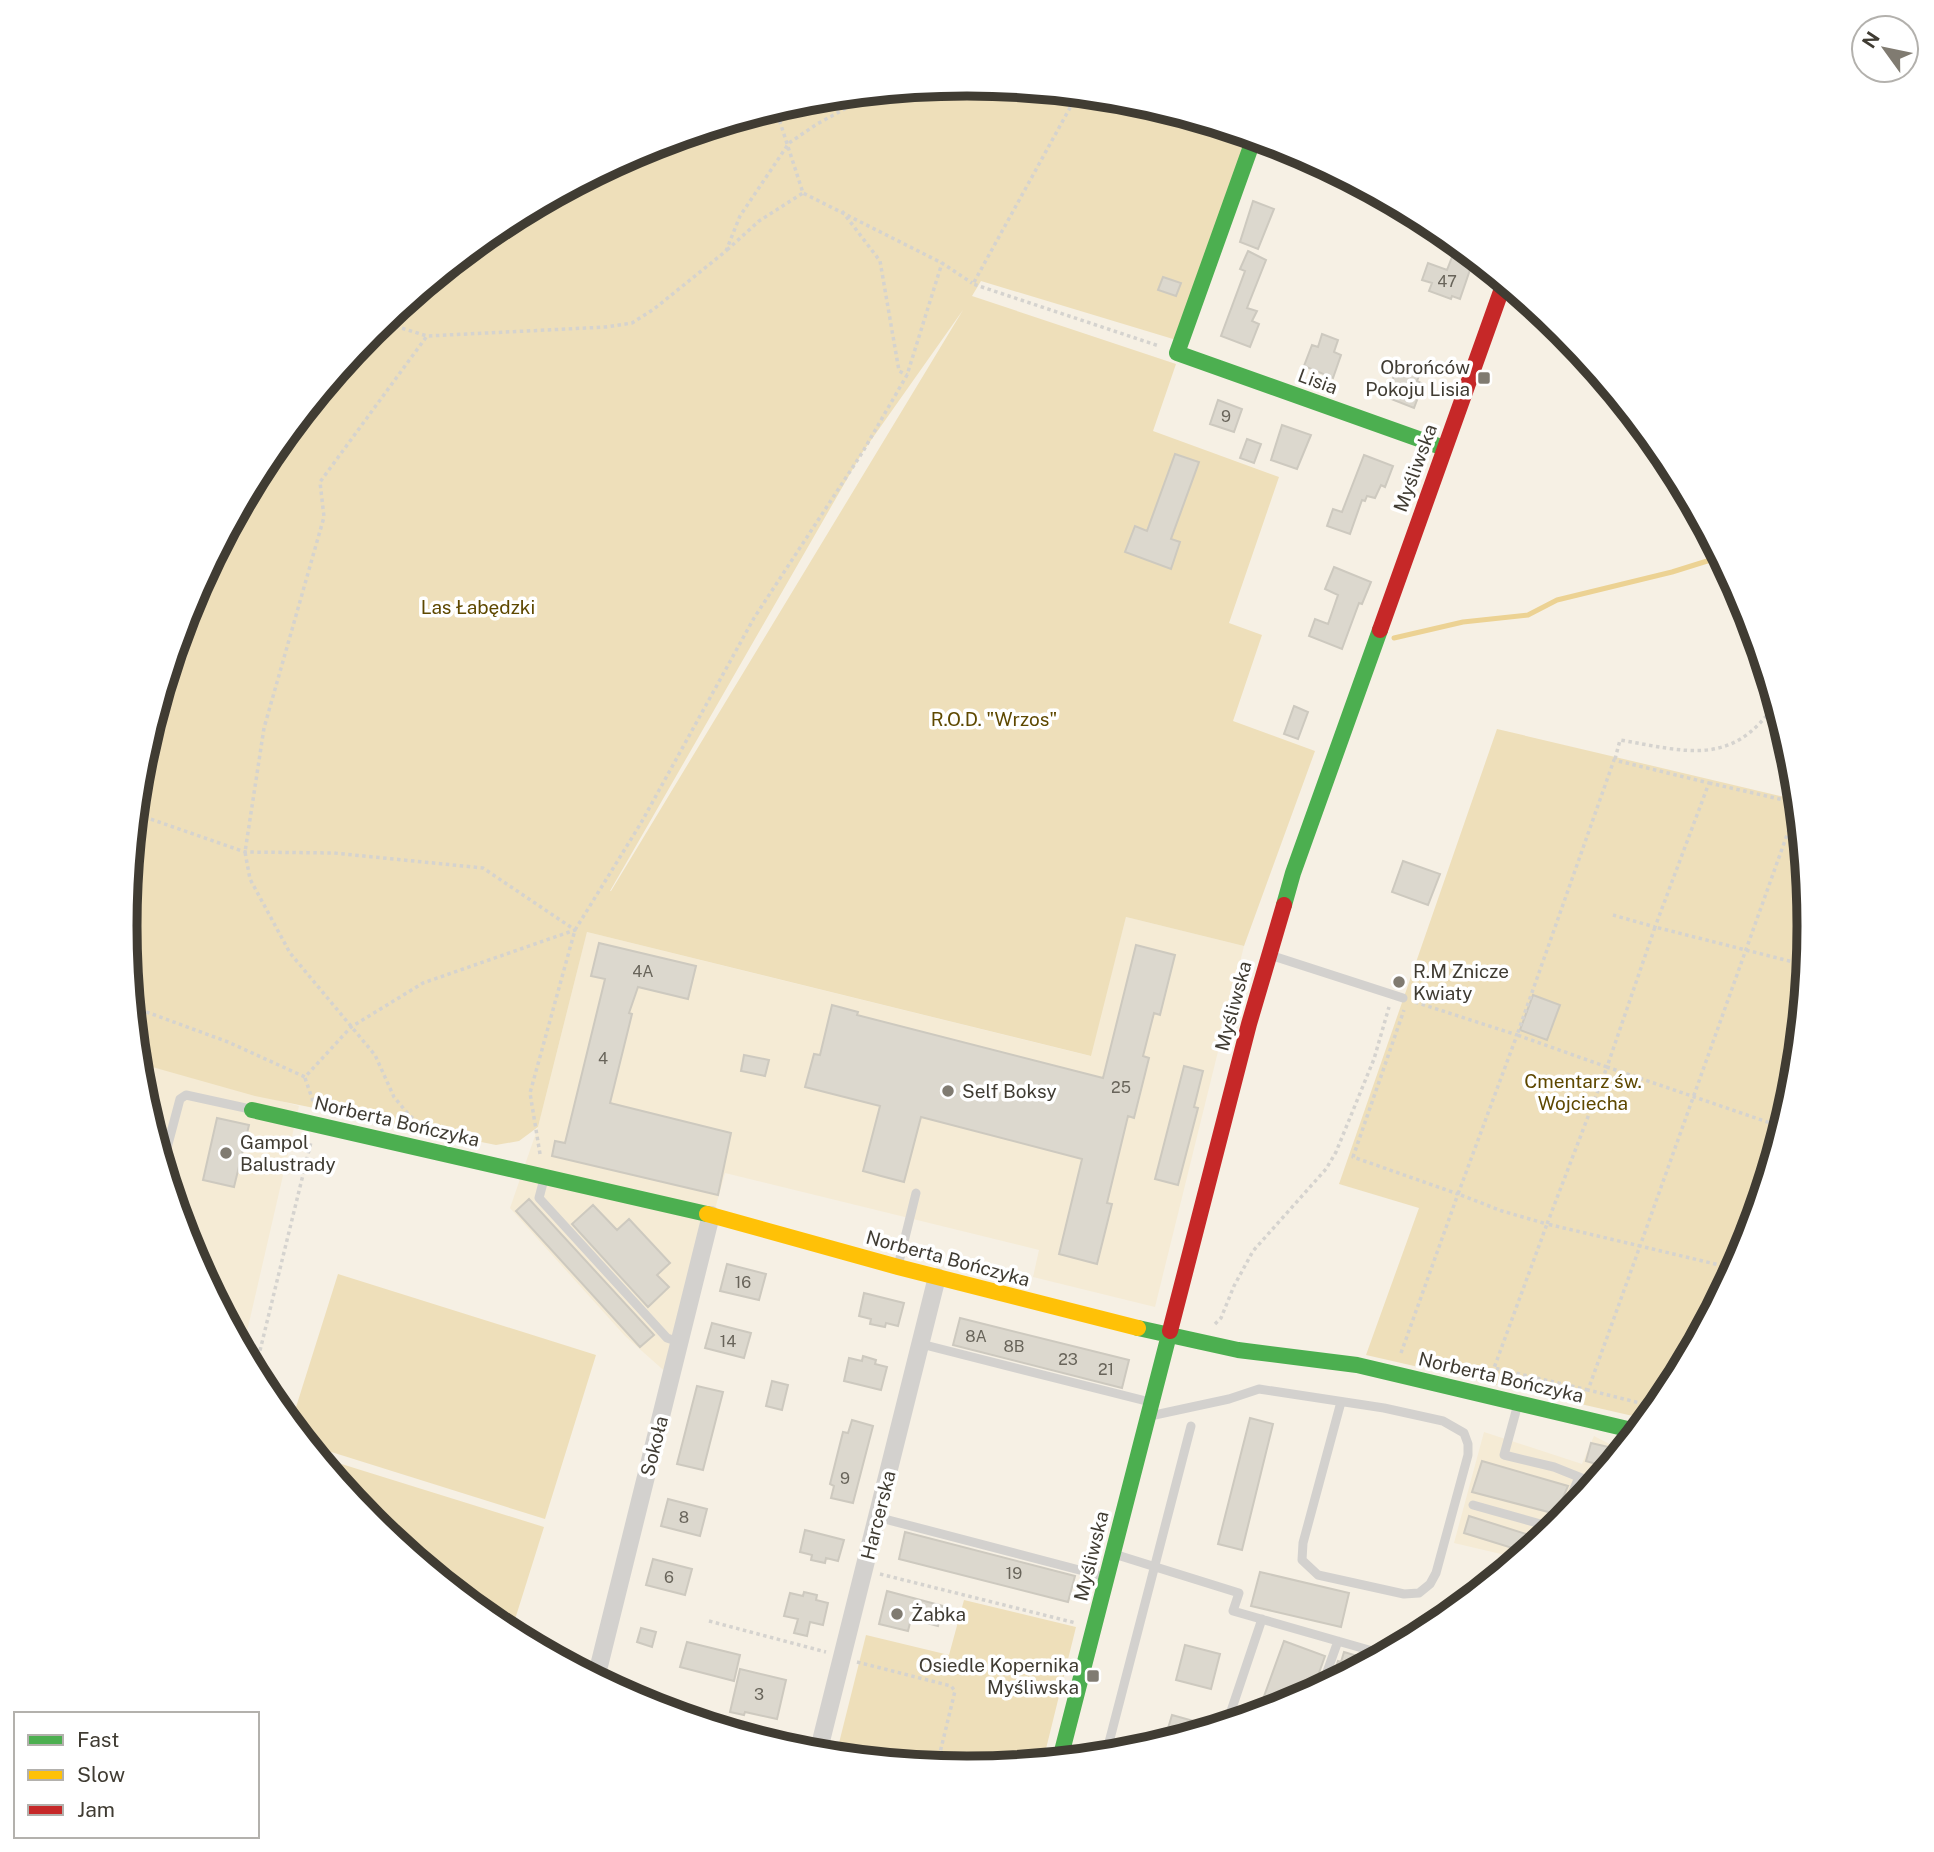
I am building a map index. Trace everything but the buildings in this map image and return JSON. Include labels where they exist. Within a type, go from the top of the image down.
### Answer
[{"type":"street","points":[[1177,353],[1251,146]]},
{"type":"street","name":"Myśliwska","points":[[1064,1750],[1112,1554],[1268,955],[1312,814],[1501,291]]},
{"type":"street","name":"Lisia","points":[[1177,353],[1444,449]]},
{"type":"street","name":"Norberta Bończyka","points":[[252,1110],[711,1215],[937,1278],[1170,1336],[1238,1350],[1357,1364],[1626,1429]]},
{"type":"street","name":"Sokoła","points":[[598,1669],[711,1215]]},
{"type":"street","name":"Harcerska","points":[[820,1743],[937,1278]]},
{"type":"lane","points":[[1268,955],[1404,998]]},
{"type":"lane","points":[[167,1146],[180,1099],[186,1095],[252,1110]]},
{"type":"lane","points":[[544,1177],[539,1198],[667,1338],[679,1342]]},
{"type":"lane","points":[[898,1267],[916,1193]]},
{"type":"lane","points":[[921,1344],[1150,1409],[1229,1399],[1258,1389],[1341,1402],[1443,1421],[1464,1433],[1468,1455],[1436,1573],[1430,1584],[1419,1593],[1404,1594],[1318,1575],[1302,1560],[1303,1543],[1341,1402]]},
{"type":"lane","points":[[1518,1402],[1504,1454],[1554,1467],[1585,1479]]},
{"type":"lane","points":[[1109,1743],[1191,1426]]},
{"type":"lane","points":[[1572,1493],[1579,1477]]},
{"type":"lane","points":[[1473,1505],[1542,1524]]},
{"type":"lane","points":[[877,1517],[1107,1577]]},
{"type":"lane","points":[[1112,1554],[1155,1565],[1239,1593],[1233,1611],[1371,1651]]},
{"type":"lane","points":[[1230,1713],[1262,1619]]},
{"type":"lane","points":[[1326,1674],[1338,1641]]},
{"type":"path","points":[[973,284],[1073,103]]},
{"type":"path","points":[[726,251],[740,216],[789,143],[854,104]]},
{"type":"path","points":[[781,118],[780,122],[803,193]]},
{"type":"path","points":[[803,193],[942,263],[973,284],[1177,353]]},
{"type":"path","points":[[394,326],[427,336],[606,327],[632,323],[654,309],[759,222],[803,193]]},
{"type":"path","points":[[841,210],[880,261],[899,371],[908,375]]},
{"type":"path","points":[[544,1177],[530,1093],[575,930],[641,823],[754,618],[862,453],[908,375],[942,263]]},
{"type":"path","points":[[427,336],[320,482],[324,517],[264,728],[245,852],[250,879],[290,953],[375,1055],[394,1097],[409,1115],[432,1134]]},
{"type":"path","points":[[1399,1358],[1517,1035],[1620,740],[1705,752],[1733,744],[1755,728],[1768,712]]},
{"type":"path","points":[[1615,758],[1787,803]]},
{"type":"path","points":[[1489,1379],[1607,1067],[1655,927],[1709,783]]},
{"type":"path","points":[[144,817],[245,852],[334,853],[483,868],[575,930]]},
{"type":"path","points":[[1588,1390],[1790,823]]},
{"type":"path","points":[[1613,915],[1796,963]]},
{"type":"path","points":[[142,1010],[228,1042],[305,1077],[351,1027],[423,983],[575,930]]},
{"type":"path","points":[[1208,1331],[1221,1318],[1253,1251],[1326,1170],[1336,1152],[1377,1050],[1390,1000],[1404,998]]},
{"type":"path","points":[[1724,1266],[1502,1211],[1353,1157],[1407,999],[1772,1124]]},
{"type":"path","points":[[258,1357],[315,1124]]},
{"type":"path","points":[[1494,1368],[1645,1404]]},
{"type":"path","points":[[864,1570],[1094,1627]]},
{"type":"path","points":[[709,1621],[828,1653]]},
{"type":"path","points":[[852,1660],[951,1686],[955,1691],[939,1755]]},
{"type":"path","points":[[688,1706],[696,1710]]},
{"type":"shaded area","points":[[1126,917],[1244,946],[1155,1307],[1033,1277],[1039,1250],[725,1173],[669,1375],[625,1336],[510,1208],[538,1127],[587,932],[1090,1056]]},
{"type":"shaded area","points":[[149,1066],[299,1106],[246,1337],[200,1244],[181,1193]]},
{"type":"shaded area","points":[[1484,1432],[1582,1464],[1594,1436],[1613,1446],[1554,1513],[1507,1555],[1454,1543]]},
{"type":"green space","points":[[913,98],[1021,98],[1129,112],[1255,148],[1183,342],[981,281],[972,296],[1176,364],[1153,431],[1279,477],[1229,623],[1262,635],[1233,721],[1315,751],[1244,946],[1126,917],[1091,1056],[587,932],[538,1127],[519,1141],[496,1145],[255,1096],[149,1066],[139,980],[137,926],[144,818],[153,764],[181,659],[200,608],[223,559],[248,511],[277,465],[343,379],[380,339],[462,268],[552,207],[649,159],[700,140],[805,112]],"holes":[[[963,310],[611,891],[862,453]]]},
{"type":"green space","name":"Cmentarz św. Wojciecha","points":[[1497,729],[1787,798],[1795,872],[1797,926],[1790,1034],[1781,1088],[1753,1193],[1734,1244],[1686,1341],[1635,1417],[1366,1355],[1419,1208],[1339,1184]]},
{"type":"green space","points":[[338,1274],[596,1355],[545,1519],[324,1450],[295,1411]]},
{"type":"green space","points":[[334,1462],[544,1527],[514,1621],[420,1550],[380,1513]]},
{"type":"green space","points":[[964,1600],[1076,1627],[1045,1752],[967,1756],[913,1754],[838,1746],[866,1635],[949,1655]]},
{"type":"waterway","points":[[1394,638],[1463,622],[1528,615],[1557,600],[1711,560]]},
{"type":"traffic: fast","points":[[1251,146],[1177,353],[1444,448]]},
{"type":"traffic: fast","points":[[1284,905],[1380,630]]},
{"type":"traffic: fast","points":[[252,1110],[707,1214]]},
{"type":"traffic: fast","points":[[1138,1328],[1238,1350],[1357,1365],[1627,1429]]},
{"type":"traffic: fast","points":[[1062,1750],[1170,1331]]},
{"type":"traffic: slow","points":[[707,1214],[898,1267],[1138,1328]]},
{"type":"traffic: jam","points":[[1380,630],[1501,291]]},
{"type":"traffic: jam","points":[[1170,1331],[1249,1024],[1284,905]]},
{"type":"place","name":"Obrońców Pokoju Lisia","points":[[1484,378]]},
{"type":"place","name":"R.M Znicze Kwiaty","points":[[1399,982]]},
{"type":"place","name":"Self Boksy","points":[[948,1091]]},
{"type":"place","name":"Gampol Balustrady","points":[[226,1153]]},
{"type":"place","name":"Żabka","points":[[897,1614]]},
{"type":"place","name":"Osiedle Kopernika Myśliwska","points":[[1093,1676]]},
{"type":"park label","name":"Las Łabędzki","points":[[478,607]]},
{"type":"park label","name":"R.O.D. \"Wrzos\"","points":[[994,719]]}]
